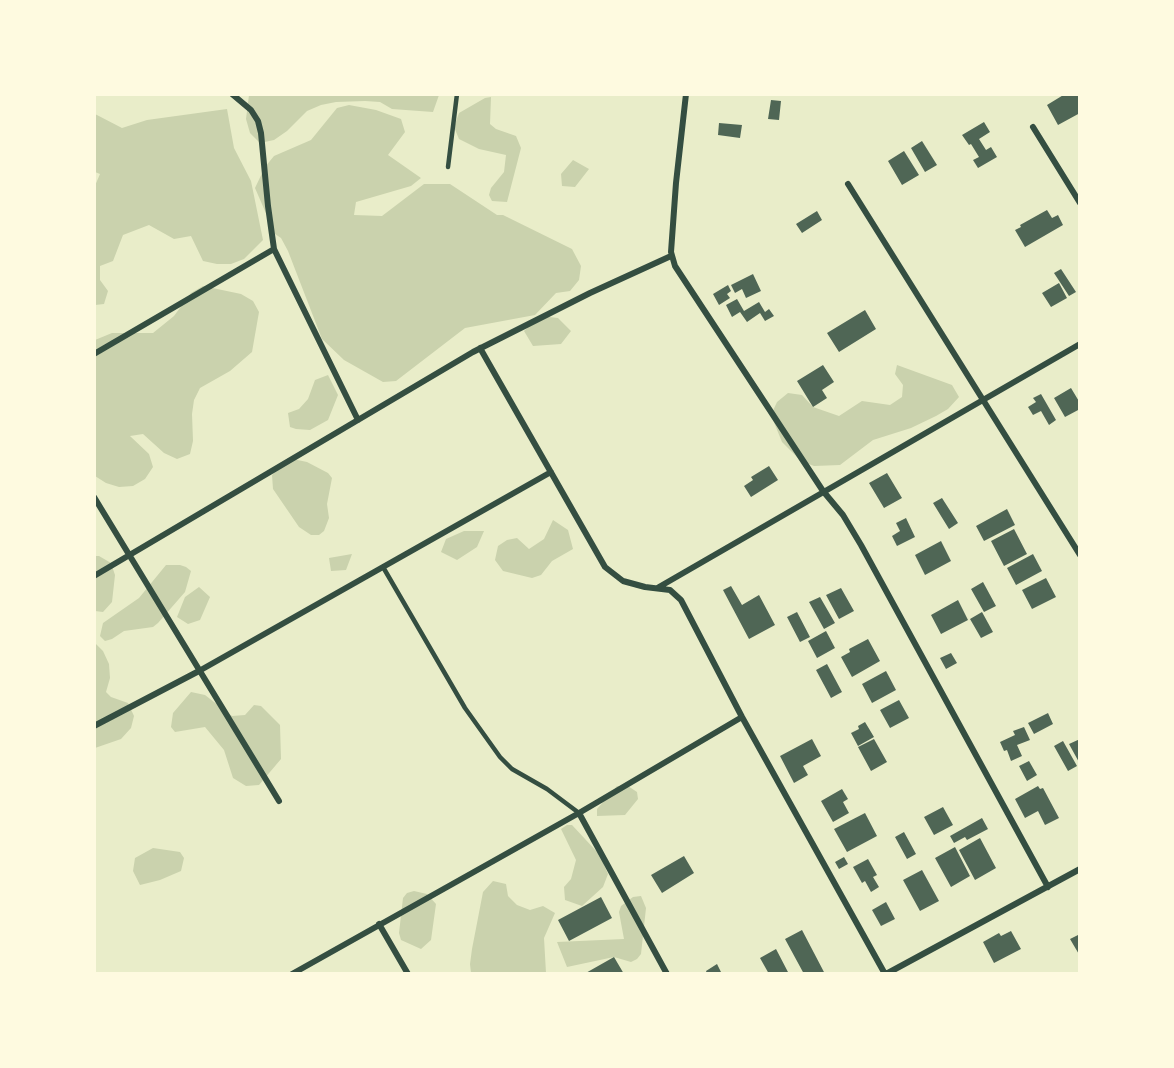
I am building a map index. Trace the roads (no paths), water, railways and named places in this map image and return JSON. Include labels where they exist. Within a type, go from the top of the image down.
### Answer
[{"type":"street","points":[[232,94],[251,110],[258,121],[274,249],[358,420]]},
{"type":"street","points":[[686,94],[671,254],[680,274],[823,491],[843,515],[1048,887]]},
{"type":"street","points":[[1033,127],[1080,203]]},
{"type":"street","points":[[848,184],[1080,555]]},
{"type":"street","points":[[94,354],[274,249]]},
{"type":"street","points":[[94,576],[480,348],[671,254]]},
{"type":"street","points":[[658,587],[1080,344]]},
{"type":"street","points":[[480,348],[605,567],[623,581],[670,590],[681,600],[742,717],[886,974],[1080,869]]},
{"type":"street","points":[[94,726],[200,671],[551,472]]},
{"type":"street","points":[[94,498],[279,801]]},
{"type":"street","points":[[292,974],[579,813],[742,717]]},
{"type":"street","points":[[579,813],[667,974]]},
{"type":"street","points":[[379,924],[408,974]]},
{"type":"lane","points":[[448,167],[457,94]]},
{"type":"lane","points":[[383,567],[465,708],[500,757],[512,769],[547,789],[579,813]]}]
